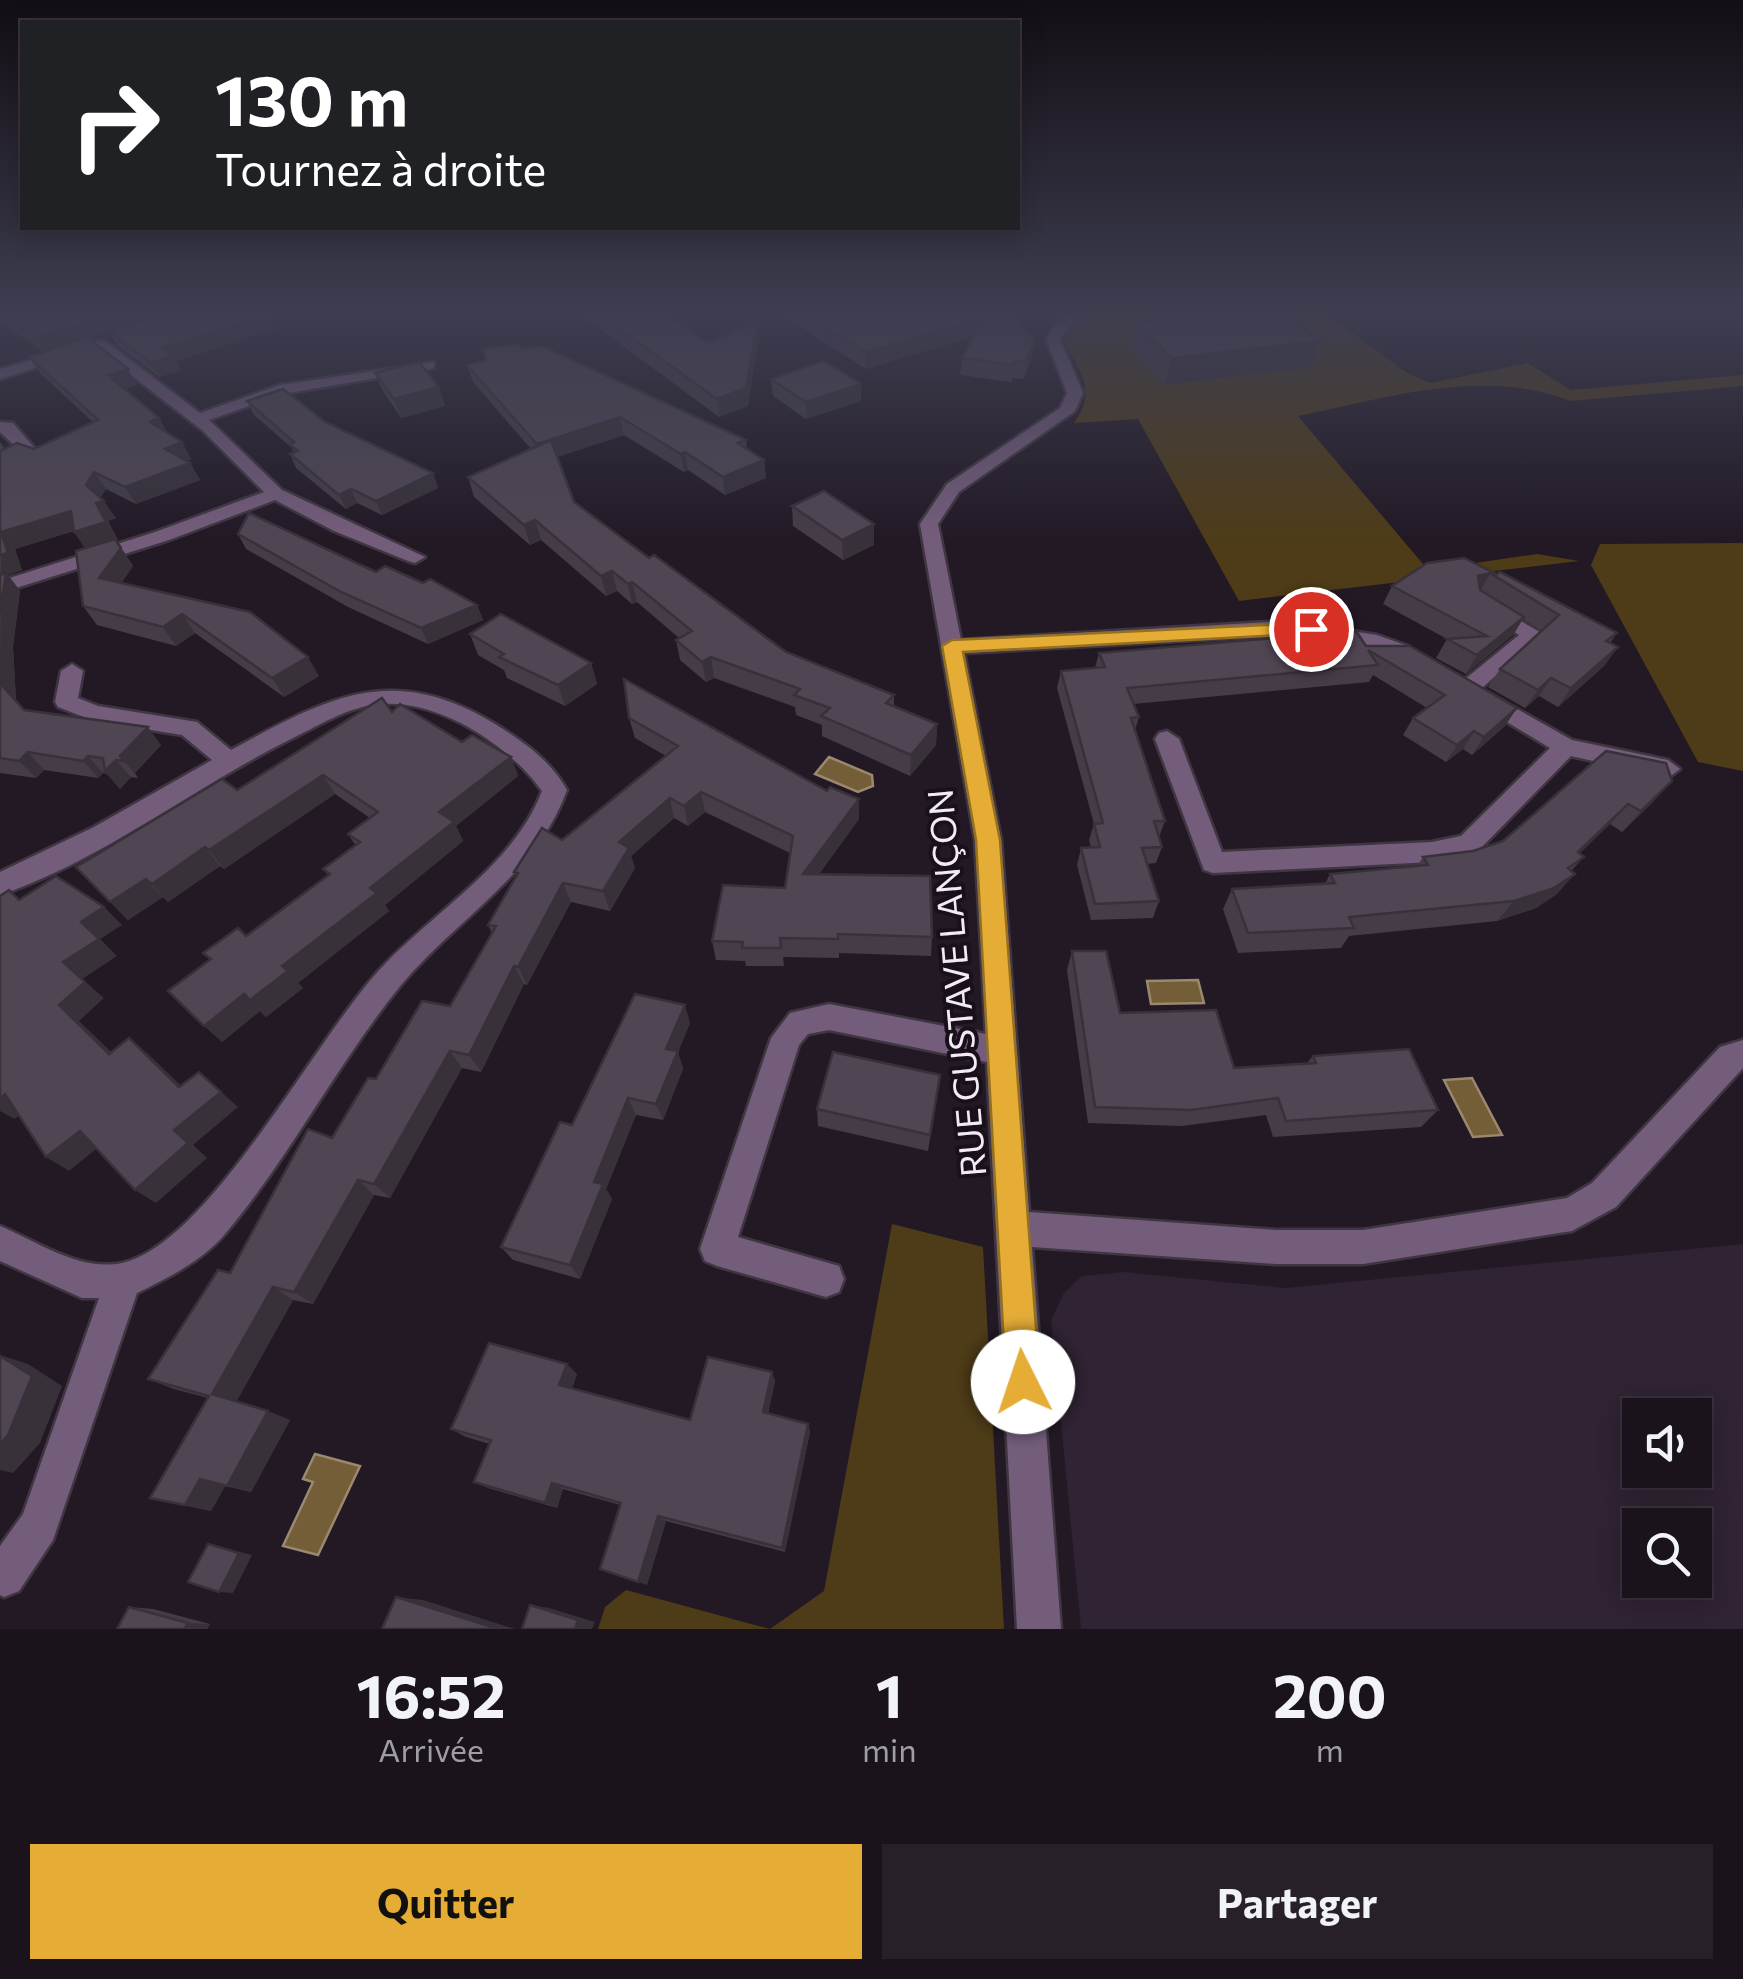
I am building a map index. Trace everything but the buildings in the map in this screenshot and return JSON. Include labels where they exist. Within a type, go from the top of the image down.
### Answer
[{"type":"street","points":[[159,387],[276,494],[341,527],[416,557]]},
{"type":"street","points":[[196,419],[298,387]]},
{"type":"street","name":"RUE GUSTAVE LANÇON","points":[[1039,1629],[988,840],[929,524],[953,488],[1068,411],[1075,392],[1073,387]]},
{"type":"street","points":[[0,427],[7,426],[29,451],[0,466]]},
{"type":"street","points":[[0,588],[162,536],[276,494]]},
{"type":"street","points":[[1467,689],[1533,634],[1478,601]]},
{"type":"street","points":[[952,646],[1288,628],[1334,630],[1366,637],[1410,655],[1566,746],[1668,769]]},
{"type":"street","points":[[72,671],[66,702],[94,713],[188,728],[226,760]]},
{"type":"street","points":[[0,884],[100,835],[226,760],[330,711],[378,696],[408,696],[432,702],[542,767],[555,790],[544,820],[502,870],[392,975],[211,1224],[165,1260],[124,1281],[82,1280],[0,1243]]},
{"type":"street","points":[[1167,739],[1213,863],[1432,852],[1469,844],[1566,746]]},
{"type":"street","points":[[826,1280],[717,1249],[786,1038],[800,1022],[829,1018],[1002,1051]]},
{"type":"street","points":[[1014,1228],[1276,1247],[1364,1247],[1572,1214],[1604,1195],[1731,1057],[1743,1054]]},
{"type":"street","points":[[4,1576],[39,1526],[124,1281]]},
{"type":"shaded area","points":[[1085,387],[1457,387],[1400,394],[1298,416],[1428,570],[1537,554],[1579,561],[1239,601],[1138,419],[1074,423],[1085,398]]},
{"type":"shaded area","points":[[1511,387],[1731,387],[1571,401]]},
{"type":"shaded area","points":[[1743,543],[1743,771],[1698,762],[1591,565],[1600,544]]},
{"type":"shaded area","points":[[829,757],[872,775],[873,786],[858,792],[815,774]]},
{"type":"shaded area","points":[[1198,980],[1204,1003],[1151,1004],[1147,981]]},
{"type":"shaded area","points":[[1472,1078],[1502,1135],[1473,1137],[1444,1080]]},
{"type":"shaded area","points":[[892,1224],[983,1247],[1004,1629],[770,1629],[824,1591]]},
{"type":"shaded area","points":[[1743,1244],[1743,1629],[1081,1629],[1051,1320],[1064,1293],[1082,1276],[1124,1272],[1285,1288]]},
{"type":"shaded area","points":[[315,1454],[360,1466],[318,1555],[283,1546],[313,1482],[303,1479]]},
{"type":"shaded area","points":[[626,1590],[770,1629],[598,1629],[605,1607]]},
{"type":"route","points":[[1023,1382],[988,840],[952,646],[1311,629]]}]
